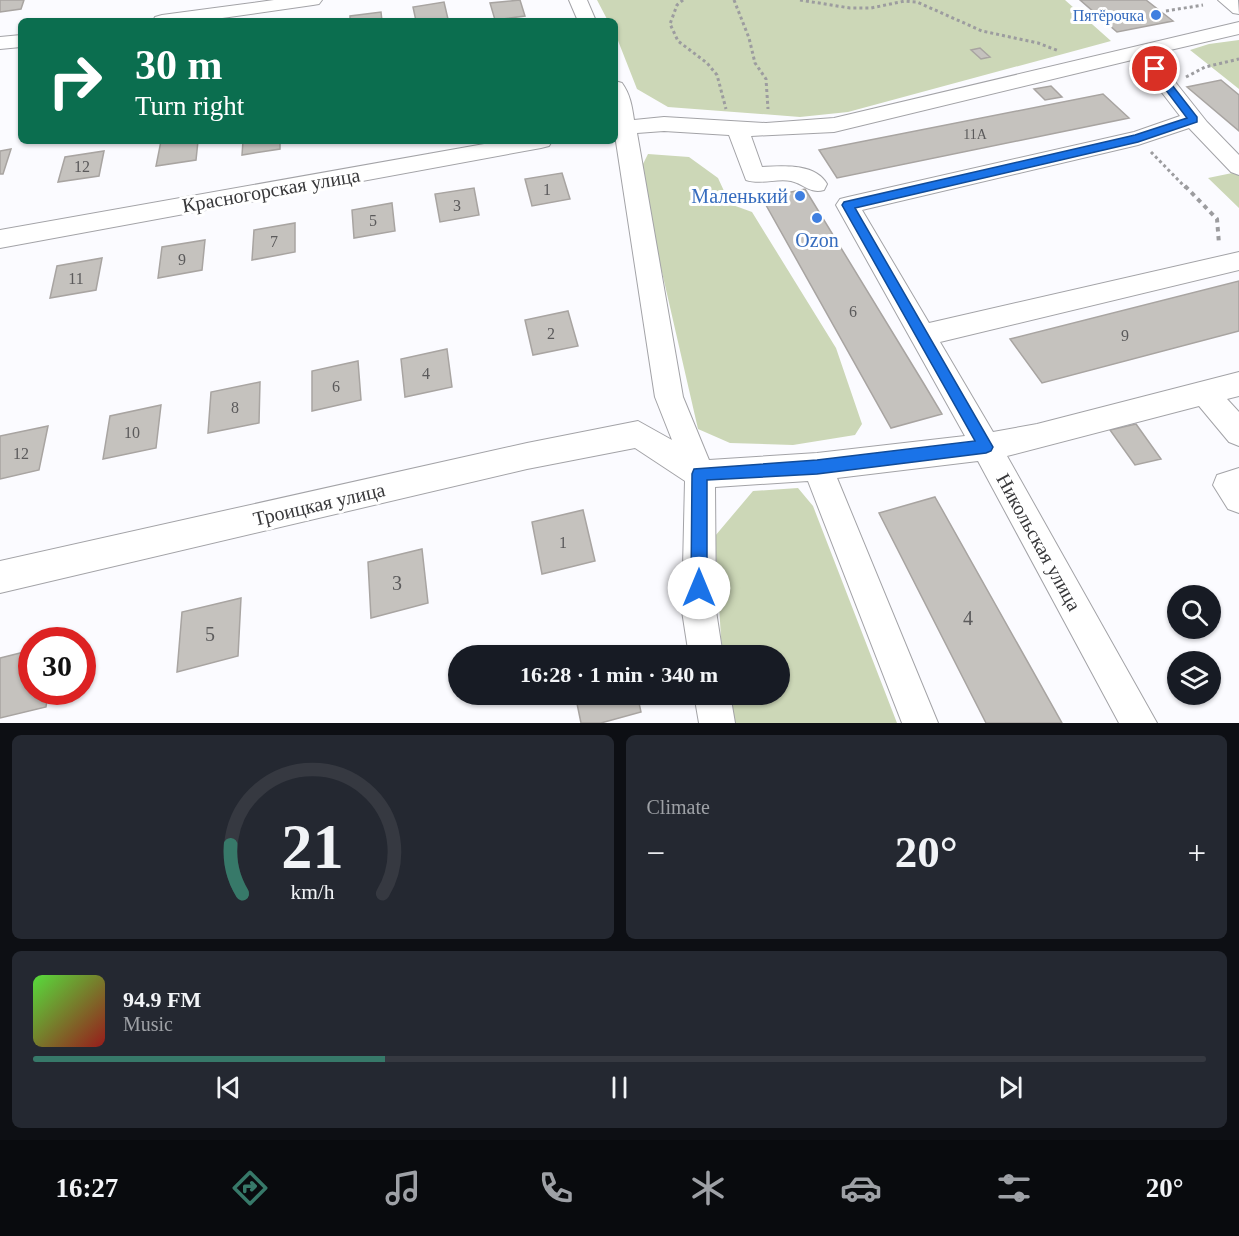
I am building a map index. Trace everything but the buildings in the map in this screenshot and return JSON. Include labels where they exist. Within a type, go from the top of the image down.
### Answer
[{"type":"street","points":[[184,18],[313,0]]},
{"type":"street","points":[[578,0],[586,18]]},
{"type":"street","points":[[1227,0],[1239,9]]},
{"type":"street","points":[[619,127],[664,124],[741,129],[834,125],[1223,32]]},
{"type":"street","points":[[0,44],[18,41]]},
{"type":"street","points":[[1142,52],[1194,119],[1224,154],[1239,167]]},
{"type":"street","points":[[618,94],[621,101],[619,127],[669,397],[700,474],[699,611],[704,645]]},
{"type":"street","points":[[1138,138],[1194,119]]},
{"type":"street","points":[[741,129],[754,175],[794,173],[816,184]]},
{"type":"street","name":"Никольская улица","points":[[1138,138],[848,205],[1139,723]]},
{"type":"street","name":"Красногорская улица","points":[[0,239],[524,144]]},
{"type":"street","points":[[922,335],[1230,263]]},
{"type":"street","points":[[700,474],[817,467],[986,447],[1037,437],[1239,384]]},
{"type":"street","points":[[1204,392],[1239,433]]},
{"type":"street","name":"Троицкая улица","points":[[0,577],[516,458],[638,434],[700,474]]},
{"type":"street","points":[[817,467],[920,723]]},
{"type":"street","points":[[1239,482],[1228,485],[1239,499]]},
{"type":"street","points":[[714,705],[717,723]]},
{"type":"path","points":[[683,0],[677,5],[670,24],[678,41],[707,63],[717,75],[741,129],[768,112],[766,79],[755,63],[749,38],[734,0]]},
{"type":"path","points":[[800,0],[824,7],[848,9],[881,6],[906,0],[946,13],[971,27],[1052,47],[1087,63]]},
{"type":"path","points":[[1166,11],[1203,5]]},
{"type":"path","points":[[1168,86],[1205,67],[1238,59]]},
{"type":"path","points":[[1138,138],[1217,219],[1230,263]]},
{"type":"green space","points":[[597,0],[1065,0],[1111,41],[848,112],[800,117],[668,107],[637,89],[618,41],[618,18],[606,18]]},
{"type":"green space","points":[[1239,40],[1239,89],[1190,50],[1209,44]]},
{"type":"green space","points":[[648,154],[689,157],[718,178],[730,204],[752,212],[836,348],[862,424],[855,435],[793,445],[730,443],[698,429],[639,172]]},
{"type":"green space","points":[[1237,172],[1239,174],[1239,208],[1208,178]]},
{"type":"green space","points":[[798,488],[813,506],[897,723],[727,723],[725,705],[790,705],[790,645],[721,645],[715,536],[753,491]]},
{"type":"place","name":"Пятёрочка","points":[[1156,15]]},
{"type":"place","name":"Маленький","points":[[800,196]]},
{"type":"place","name":"Ozon","points":[[817,218]]},
{"type":"route","points":[[699,588],[700,474],[817,467],[986,447],[848,205],[1138,138],[1194,119],[1155,69]]}]
